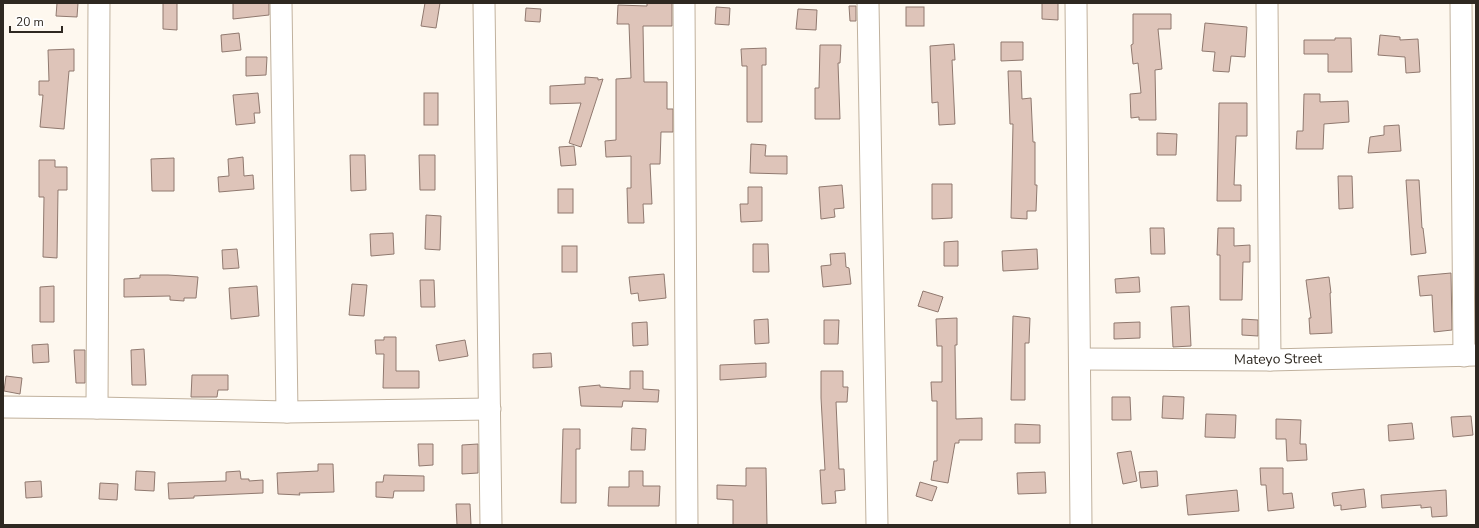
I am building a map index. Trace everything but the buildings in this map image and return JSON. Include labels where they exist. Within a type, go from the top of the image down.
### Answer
[{"type":"street","points":[[98,408],[99,3]]},
{"type":"street","points":[[281,3],[287,412]]},
{"type":"street","points":[[484,3],[491,525]]},
{"type":"street","points":[[684,3],[687,525]]},
{"type":"street","points":[[868,3],[876,525]]},
{"type":"street","points":[[1076,3],[1081,525]]},
{"type":"street","points":[[1267,3],[1270,360]]},
{"type":"street","points":[[1461,3],[1470,355]]},
{"type":"street","name":"Mateyo Street","points":[[1080,359],[1270,360],[1470,355]]},
{"type":"street","points":[[3,407],[287,412],[490,409]]}]
